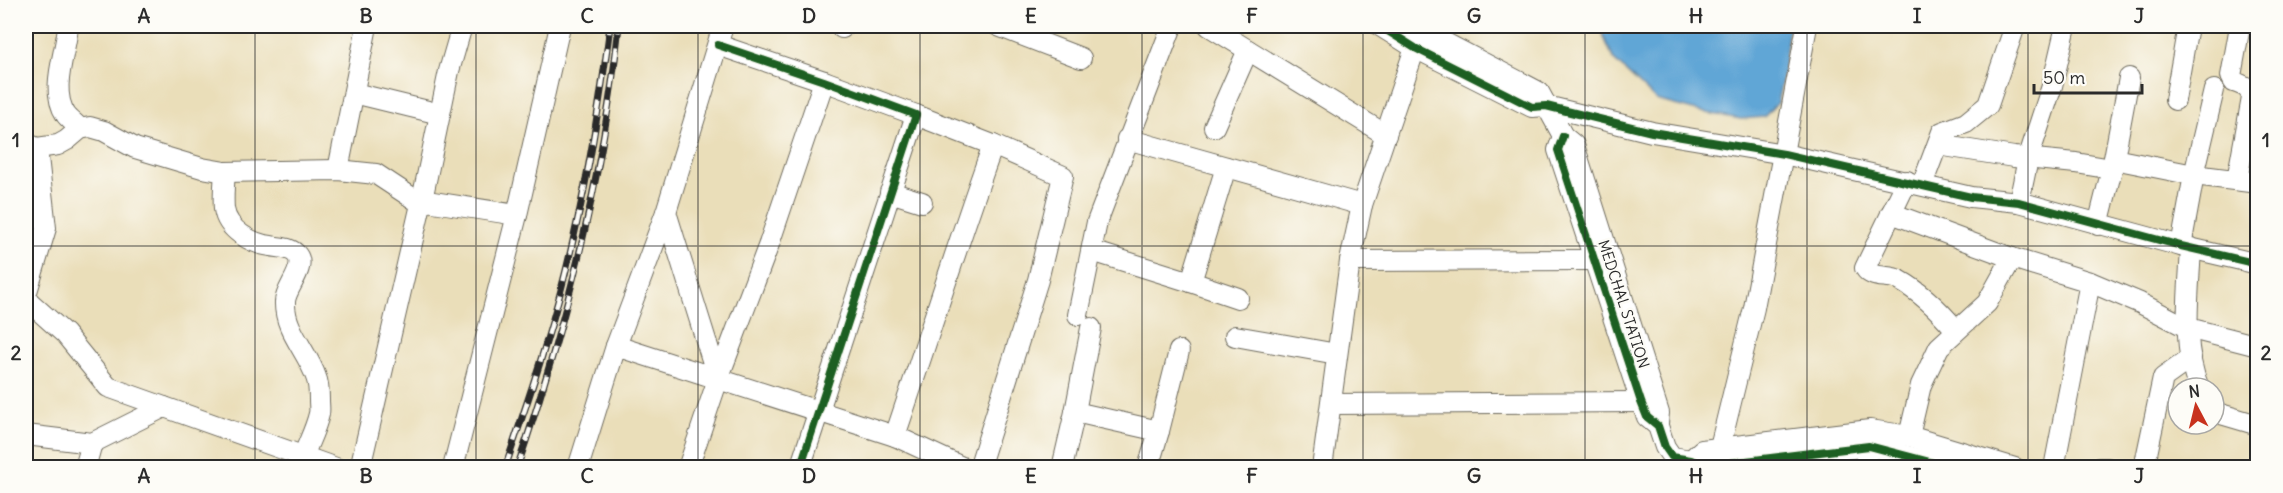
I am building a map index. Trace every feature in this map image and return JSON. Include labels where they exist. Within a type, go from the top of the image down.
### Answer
[{"type":"street","points":[[68,26],[59,83],[60,103],[67,116],[80,129]]},
{"type":"street","points":[[338,170],[367,26]]},
{"type":"street","points":[[360,468],[462,26]]},
{"type":"street","points":[[453,468],[517,214],[560,26]]},
{"type":"street","points":[[578,468],[616,346],[666,212],[723,26]]},
{"type":"street","points":[[998,26],[1081,58]]},
{"type":"street","points":[[1062,468],[1075,412],[1097,222],[1172,26]]},
{"type":"street","points":[[1209,26],[1386,135]]},
{"type":"street","points":[[1380,26],[1415,48],[1532,107],[1546,106],[1652,132],[1784,154],[1971,197],[2019,202],[2186,248],[2258,264]]},
{"type":"street","name":"MEDCHAL STATION","points":[[1413,26],[1539,92],[1563,136],[1558,150],[1641,402],[1647,417],[1658,426],[1665,447],[1678,462]]},
{"type":"street","points":[[1720,447],[1754,308],[1807,26]]},
{"type":"street","points":[[1956,330],[1940,310],[1898,279],[1867,272],[1865,268],[1891,213],[1914,183],[1938,145],[1942,132],[1966,123],[1988,105],[2015,26]]},
{"type":"street","points":[[2019,202],[2028,159],[2052,86],[2066,26]]},
{"type":"street","points":[[2175,100],[2188,26]]},
{"type":"street","points":[[2237,180],[2252,98],[2250,91],[2244,85],[2234,82],[2231,76],[2240,26]]},
{"type":"street","points":[[718,45],[916,115],[993,145],[1063,176],[1038,280],[979,468]]},
{"type":"street","points":[[1322,468],[1350,261],[1362,205],[1415,48]]},
{"type":"street","points":[[1214,128],[1248,50]]},
{"type":"street","points":[[2098,225],[2113,164],[2129,78]]},
{"type":"street","points":[[688,468],[718,379],[769,244],[824,81]]},
{"type":"street","points":[[2196,376],[2191,358],[2188,328],[2186,248],[2194,175],[2214,90]]},
{"type":"street","points":[[354,93],[440,114]]},
{"type":"street","points":[[800,468],[916,115]]},
{"type":"street","points":[[336,468],[301,461],[108,387],[65,334],[26,297],[46,228],[31,146],[58,145],[80,129],[90,127],[105,131],[135,148],[202,168],[225,172],[338,170],[376,174],[414,199],[517,214]]},
{"type":"street","points":[[1563,136],[1574,145],[1659,413],[1658,426]]},
{"type":"street","points":[[1127,139],[1362,205]]},
{"type":"street","points":[[895,436],[951,271],[966,218],[993,145]]},
{"type":"street","points":[[1938,145],[2028,159],[2113,164],[2258,183]]},
{"type":"street","points":[[1191,282],[1226,167]]},
{"type":"street","points":[[225,172],[224,210],[229,222],[249,239],[268,246],[286,248],[297,254],[299,261],[295,278],[286,293],[286,310],[293,333],[317,378],[320,413],[301,461]]},
{"type":"street","points":[[890,192],[922,202]]},
{"type":"street","points":[[666,212],[718,379]]},
{"type":"street","points":[[1891,213],[2012,258],[2091,282],[2140,303],[2188,328],[2258,346]]},
{"type":"street","points":[[1092,251],[1238,298]]},
{"type":"street","points":[[1909,436],[1921,385],[1939,347],[1987,303],[2012,258]]},
{"type":"street","points":[[1350,261],[1596,260]]},
{"type":"street","points":[[2054,468],[2091,282]]},
{"type":"street","points":[[1235,336],[1337,354]]},
{"type":"street","points":[[616,346],[895,436],[964,468]]},
{"type":"street","points":[[1148,468],[1179,351]]},
{"type":"street","points":[[2144,468],[2163,378],[2191,358]]},
{"type":"street","points":[[1332,404],[1641,402]]},
{"type":"street","points":[[26,435],[92,443],[164,407]]},
{"type":"street","points":[[1075,412],[1159,431]]},
{"type":"street","points":[[2226,416],[2258,425]]},
{"type":"street","points":[[1678,462],[1702,450],[1870,430],[1909,436],[2015,468]]},
{"type":"street","points":[[85,468],[92,443]]},
{"type":"street","points":[[1678,462],[1704,466],[1869,446],[1953,468]]},
{"type":"street","points":[[1864,468],[1869,446]]},
{"type":"street","points":[[2099,468],[2107,468]]},
{"type":"water","points":[[1599,26],[1789,26],[1777,103],[1764,117],[1741,119],[1701,112],[1656,100],[1614,60]]},
{"type":"railway","points":[[505,468],[543,353],[567,266],[590,158],[610,26]]},
{"type":"railway","points":[[517,468],[567,305],[593,194],[619,26]]},
{"type":"cycle path","points":[[1380,26],[1415,48],[1532,107],[1546,106],[1652,132],[1784,154],[1971,197],[2019,202],[2181,246],[2258,264]]},
{"type":"cycle path","points":[[718,45],[916,115],[800,468]]},
{"type":"cycle path","points":[[1563,136],[1558,150],[1641,402],[1647,417],[1658,426],[1665,447],[1672,457],[1691,460],[1704,466],[1869,446],[1953,468]]}]
